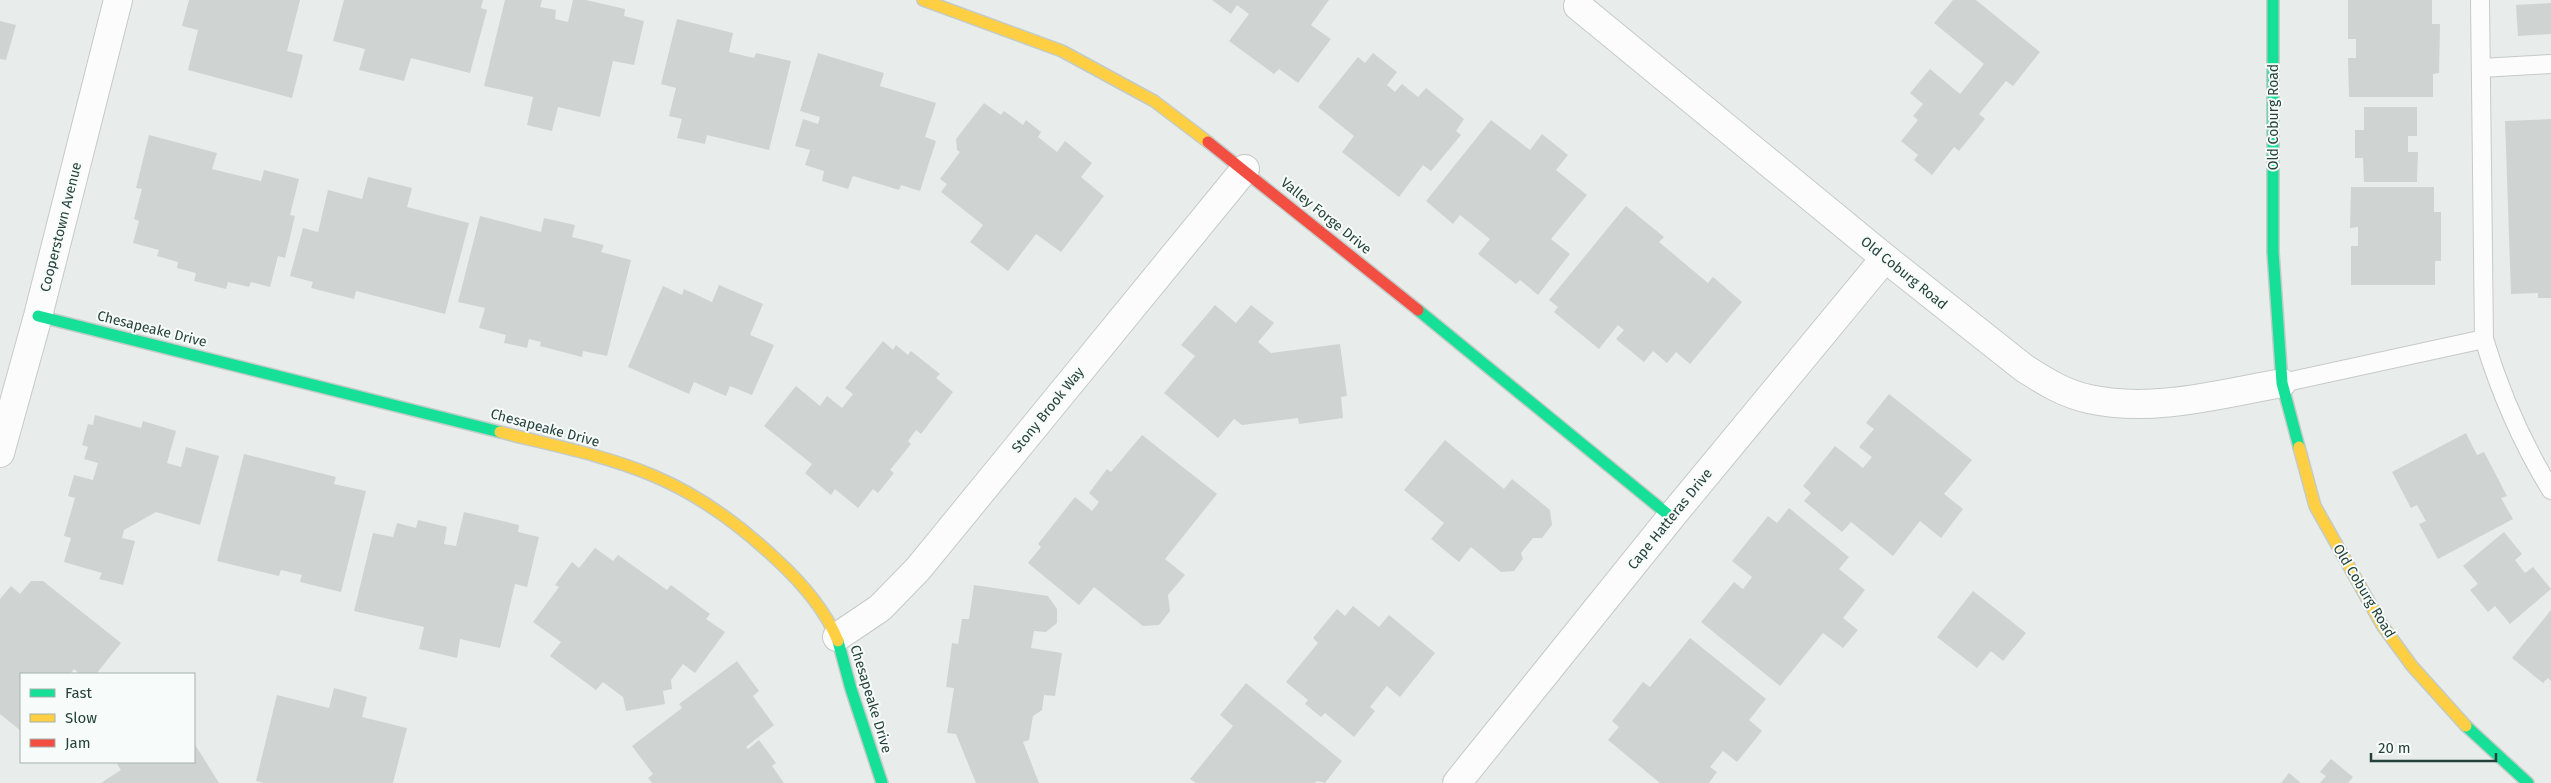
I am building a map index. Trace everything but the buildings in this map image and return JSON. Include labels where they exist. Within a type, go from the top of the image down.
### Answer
[{"type":"street","name":"Cooperstown Avenue","points":[[0,453],[38,316],[118,0]]},
{"type":"street","name":"Valley Forge Drive","points":[[923,0],[1062,51],[1154,101],[1245,169],[1671,517]]},
{"type":"street","name":"Old Coburg Road","points":[[2273,0],[2273,252],[2282,383],[2315,506],[2382,625],[2443,702],[2469,729],[2528,783]]},
{"type":"street","name":"Old Coburg Road","points":[[1578,6],[1885,258],[2024,368],[2063,391],[2088,399],[2143,405],[2282,383]]},
{"type":"street","name":"Stony Brook Way","points":[[836,638],[880,608],[918,569],[1245,169]]},
{"type":"street","name":"Cape Hatteras Drive","points":[[1457,783],[1671,517],[1885,258]]},
{"type":"street","name":"Chesapeake Drive","points":[[38,316],[562,447],[619,463],[665,481],[714,508],[743,529],[784,567],[812,598],[836,638],[882,783]]},
{"type":"lane","points":[[2480,0],[2484,339],[2494,373],[2514,420],[2551,490]]},
{"type":"lane","points":[[2481,68],[2551,64]]},
{"type":"lane","points":[[2282,383],[2484,339]]},
{"type":"traffic: fast","points":[[2273,0],[2273,252],[2282,383],[2299,447]]},
{"type":"traffic: fast","points":[[1418,310],[1671,517]]},
{"type":"traffic: fast","points":[[38,316],[500,432]]},
{"type":"traffic: fast","points":[[838,641],[851,689],[882,783]]},
{"type":"traffic: fast","points":[[2466,726],[2528,783]]},
{"type":"traffic: slow","points":[[923,0],[1062,51],[1154,101],[1208,142]]},
{"type":"traffic: slow","points":[[500,432],[616,462],[654,476],[687,492],[719,512],[776,559],[819,607],[838,641]]},
{"type":"traffic: slow","points":[[2299,447],[2315,506],[2382,625],[2412,666],[2466,726]]},
{"type":"traffic: jam","points":[[1208,142],[1418,310]]}]
